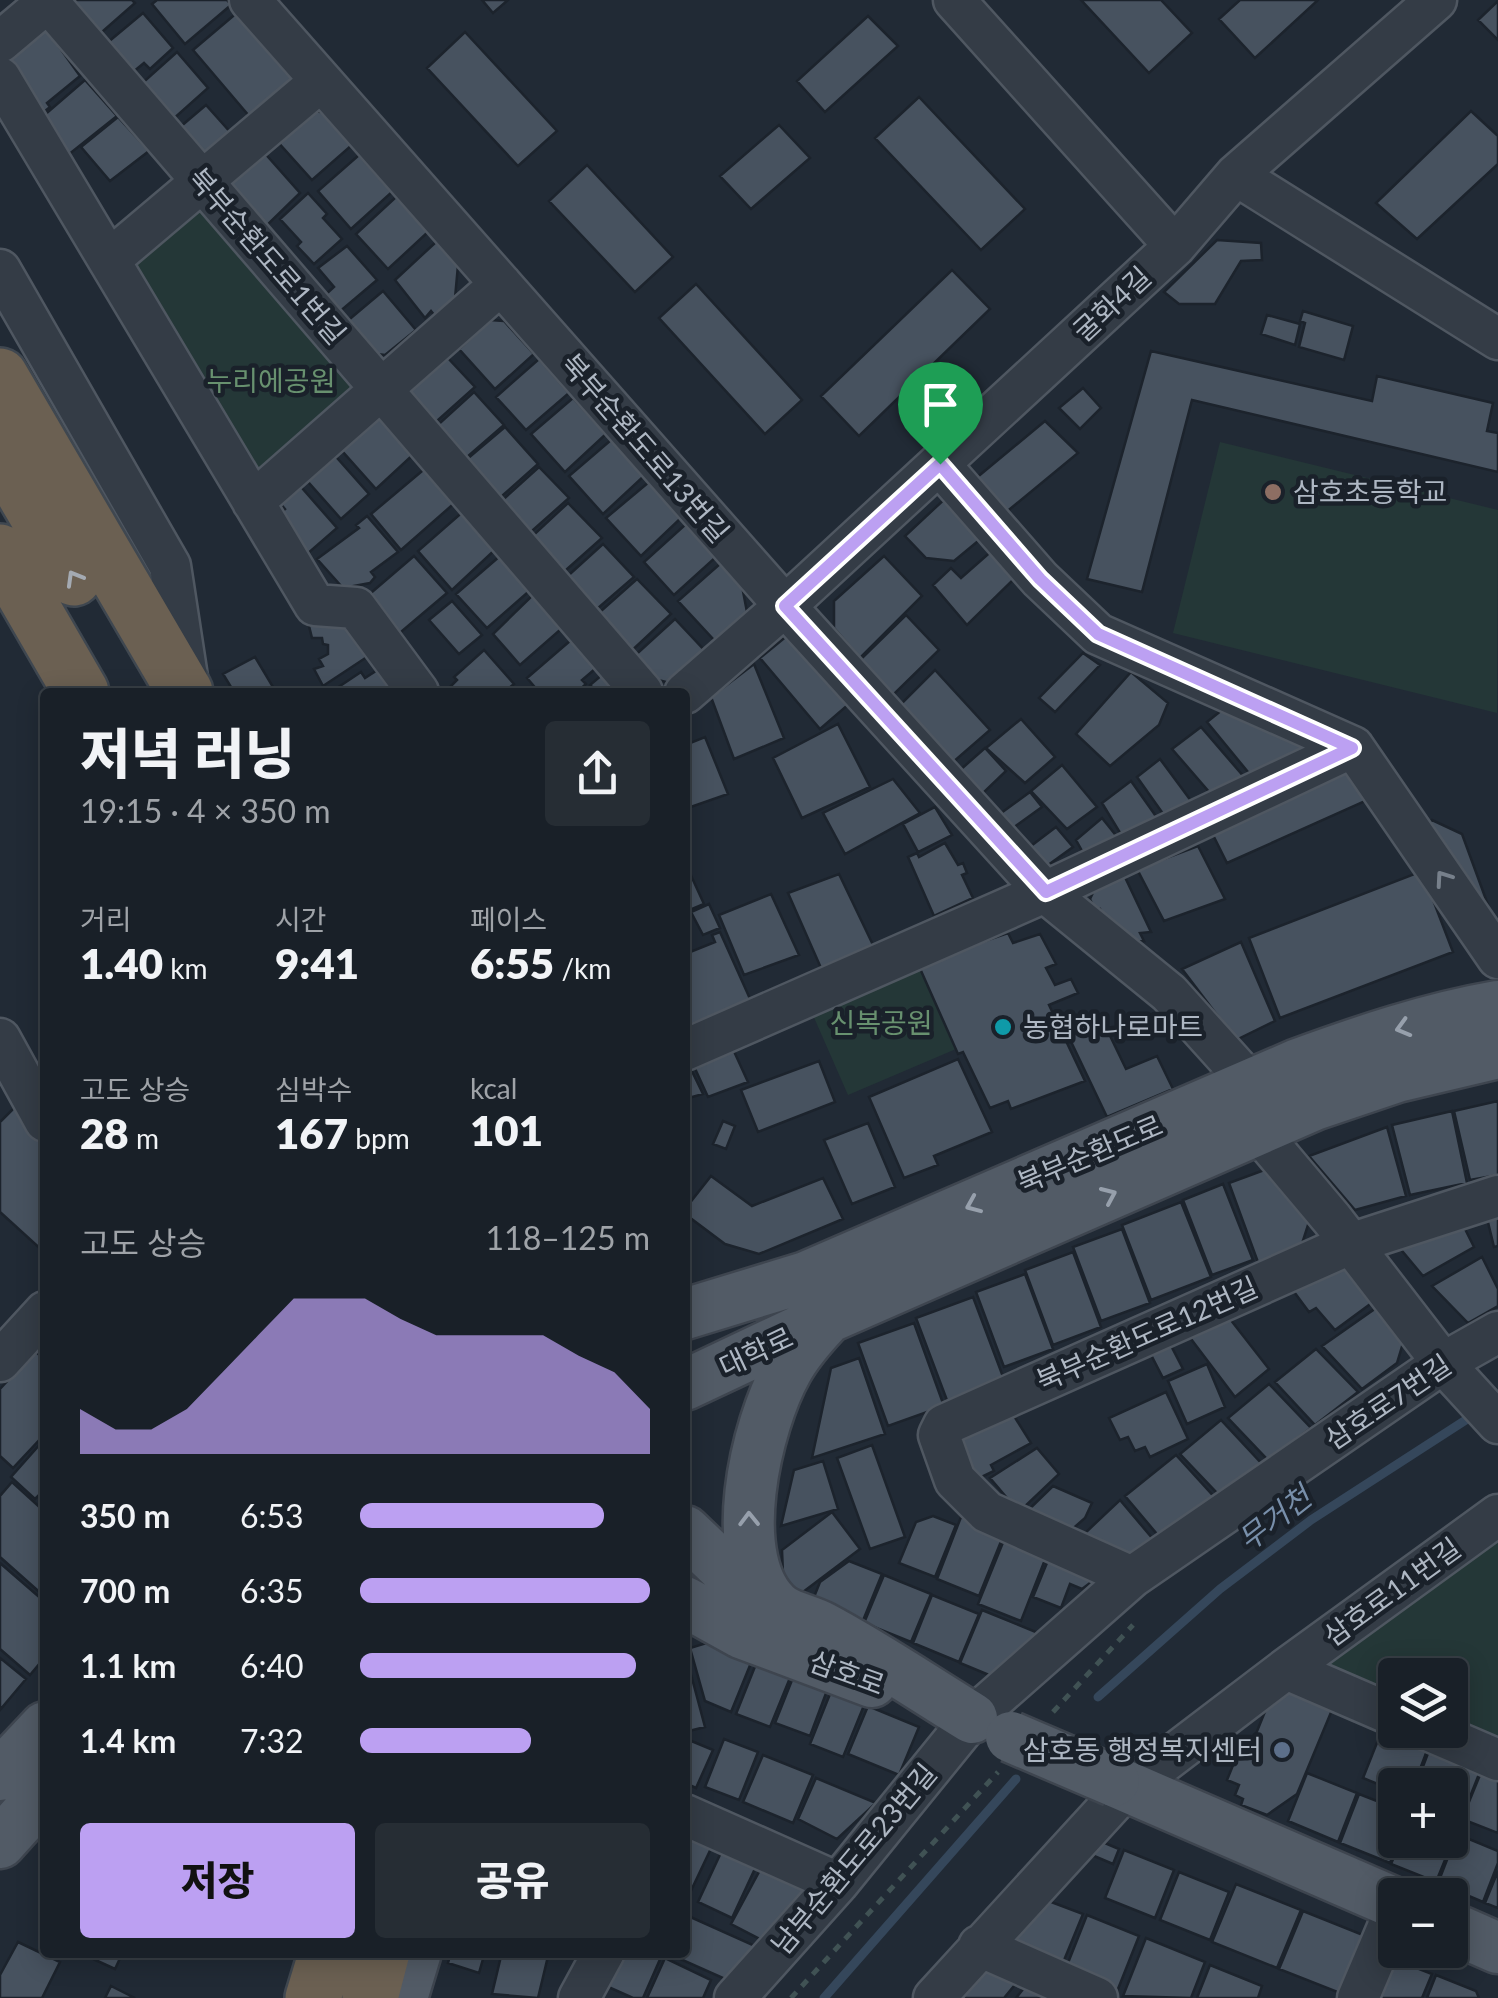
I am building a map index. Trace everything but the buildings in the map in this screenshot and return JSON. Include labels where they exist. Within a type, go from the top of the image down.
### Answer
[{"type":"highway","points":[[0,376],[185,688]]},
{"type":"highway","points":[[0,452],[140,688]]},
{"type":"highway","points":[[0,552],[80,688]]},
{"type":"highway","points":[[0,624],[40,692]]},
{"type":"highway","points":[[313,1998],[324,1958]]},
{"type":"highway","points":[[370,1998],[380,1958]]},
{"type":"main road","name":"북부순환도로","points":[[828,1318],[1254,1107],[1380,1035],[1498,1006]]},
{"type":"main road","name":"북부순환도로","points":[[690,1313],[806,1277],[1254,1107],[1314,1105],[1396,1078],[1498,1054]]},
{"type":"main road","points":[[690,1282],[772,1288]]},
{"type":"main road","points":[[690,1628],[761,1621],[766,1592],[750,1542],[751,1481],[772,1401],[787,1370],[828,1318]]},
{"type":"main road","name":"대학로","points":[[690,1383],[828,1318]]},
{"type":"main road","name":"삼호로","points":[[690,1536],[728,1572],[761,1621]]},
{"type":"main road","name":"삼호로","points":[[690,1603],[761,1621],[1006,1737],[1123,1785]]},
{"type":"main road","points":[[0,1843],[21,1760]]},
{"type":"main road","points":[[1123,1785],[1378,1896]]},
{"type":"main road","points":[[1468,1935],[1498,1948]]},
{"type":"main road","points":[[288,1998],[300,1958]]},
{"type":"main road","points":[[402,1998],[414,1958]]},
{"type":"street","name":"북부순환도로13번길","points":[[250,0],[785,606],[1046,892],[1168,993],[1254,1107]]},
{"type":"street","points":[[954,0],[1175,246]]},
{"type":"street","name":"굴화4길","points":[[690,689],[1175,246],[1236,175],[1436,0]]},
{"type":"street","points":[[0,42],[49,1]]},
{"type":"street","name":"북부순환도로1번길","points":[[49,1],[639,688]]},
{"type":"street","points":[[0,78],[315,605],[356,608],[415,688]]},
{"type":"street","points":[[109,260],[321,81]]},
{"type":"street","points":[[1236,175],[1498,339]]},
{"type":"street","points":[[0,270],[170,566],[187,688]]},
{"type":"street","points":[[254,502],[501,284]]},
{"type":"street","points":[[0,323],[181,636]]},
{"type":"street","points":[[940,464],[1040,579],[1098,634],[1352,748],[1498,958]]},
{"type":"street","points":[[690,1048],[1046,892],[1352,748]]},
{"type":"street","points":[[0,1040],[11,1090],[40,1116]]},
{"type":"street","points":[[1254,1107],[1350,1244],[1443,1363],[1498,1422]]},
{"type":"street","name":"북부순환도로12번길","points":[[1132,1577],[987,1512],[955,1480],[938,1435],[944,1425],[1350,1244],[1498,1196]]},
{"type":"street","points":[[0,1361],[40,1317]]},
{"type":"street","name":"삼호로7번길","points":[[1006,1737],[1132,1577],[1443,1363],[1498,1332]]},
{"type":"street","name":"삼호로11번길","points":[[934,1998],[1118,1797],[1123,1785],[1498,1515]]},
{"type":"street","name":"삼호로11번길","points":[[1286,1669],[1378,1709]]},
{"type":"street","name":"남부순환도로23번길","points":[[735,1998],[838,1882],[1006,1737]]},
{"type":"street","points":[[1468,1747],[1498,1760]]},
{"type":"street","points":[[690,1818],[838,1882]]},
{"type":"street","points":[[979,1946],[1098,1998]]},
{"type":"street","points":[[1358,1998],[1378,1952]]},
{"type":"street","points":[[579,1998],[601,1958]]},
{"type":"path","points":[[791,1998],[1006,1737],[1133,1625]]},
{"type":"green space","name":"누리에공원","points":[[202,181],[382,389],[253,502],[109,260]]},
{"type":"green space","points":[[1220,442],[1498,510],[1497,713],[1173,633]]},
{"type":"green space","name":"신복공원","points":[[912,951],[956,1049],[848,1095],[805,997]]},
{"type":"green space","points":[[1498,1532],[1498,1744],[1468,1732],[1468,1658],[1378,1658],[1378,1694],[1311,1665]]},
{"type":"waterway","name":"무거천","points":[[1098,1697],[1220,1589],[1311,1520],[1475,1414]]},
{"type":"waterway","name":"무거천","points":[[824,1998],[1016,1779]]},
{"type":"place","name":"삼호초등학교","points":[[1273,492]]},
{"type":"place","name":"농협하나로마트","points":[[1003,1027]]},
{"type":"place","name":"삼호동 행정복지센터","points":[[1282,1750]]},
{"type":"route","points":[[940,464],[1040,579],[1098,634],[1352,748],[1046,892],[785,606],[940,464]]}]
